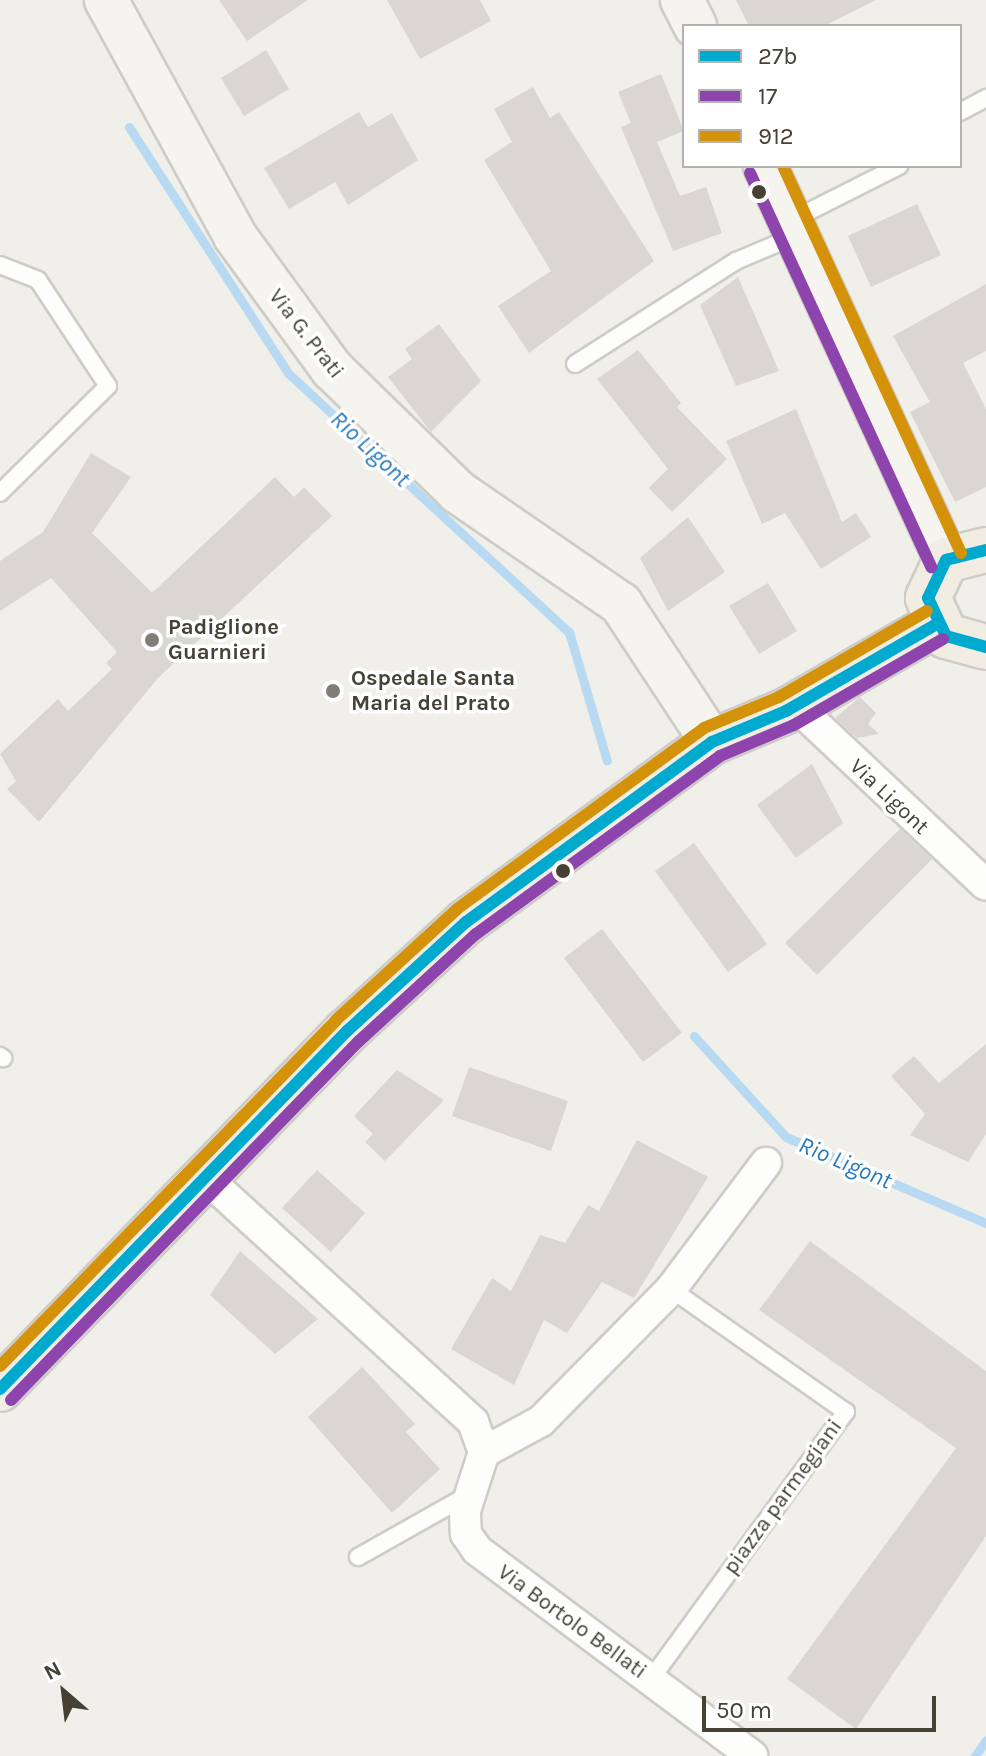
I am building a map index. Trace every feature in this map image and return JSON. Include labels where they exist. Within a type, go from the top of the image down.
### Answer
[{"type":"main road","points":[[966,555],[928,598],[935,625],[958,644],[986,647]]},
{"type":"main road","points":[[0,1389],[347,1031],[466,922],[712,742],[795,705],[935,625]]},
{"type":"street","name":"Via G. Prati","points":[[106,0],[235,236],[332,369],[458,492],[621,604],[712,742]]},
{"type":"street","points":[[682,0],[694,24]]},
{"type":"street","points":[[766,168],[966,555]]},
{"type":"street","name":"Via Ligont","points":[[795,705],[986,885]]},
{"type":"street","points":[[206,1178],[460,1409],[483,1438],[484,1452],[541,1421],[671,1289],[766,1163]]},
{"type":"street","name":"Via Bortolo Bellati","points":[[484,1452],[470,1494],[466,1534],[477,1550],[752,1756]]},
{"type":"lane","points":[[962,111],[986,98]]},
{"type":"lane","points":[[575,364],[736,261],[896,168]]},
{"type":"lane","points":[[0,265],[38,280],[108,386],[0,493]]},
{"type":"lane","name":"piazza parmegiani","points":[[651,1679],[846,1412],[671,1289]]},
{"type":"lane","points":[[358,1557],[470,1494]]},
{"type":"building","points":[[219,0],[308,0],[247,41]]},
{"type":"building","points":[[387,0],[480,0],[491,21],[420,59]]},
{"type":"building","points":[[736,0],[876,0],[828,24],[748,24]]},
{"type":"building","points":[[266,50],[289,89],[244,116],[221,78]]},
{"type":"building","points":[[661,74],[682,132],[657,142],[680,196],[706,187],[722,233],[673,251],[621,127],[631,123],[618,92]]},
{"type":"building","points":[[533,87],[550,118],[559,112],[654,261],[529,353],[498,306],[551,271],[484,160],[512,142],[494,109]]},
{"type":"building","points":[[359,112],[368,127],[392,113],[418,160],[348,205],[335,182],[289,209],[264,168]]},
{"type":"building","points":[[917,204],[941,255],[871,287],[848,236]]},
{"type":"building","points":[[738,277],[779,371],[736,386],[700,305]]},
{"type":"building","points":[[986,284],[986,351],[963,363],[986,409],[986,487],[955,502],[910,412],[930,402],[893,336]]},
{"type":"building","points":[[439,324],[481,381],[431,432],[388,377],[412,359],[405,349]]},
{"type":"building","points":[[638,350],[681,403],[677,407],[727,459],[672,512],[649,488],[668,469],[597,379]]},
{"type":"building","points":[[796,409],[842,522],[856,513],[871,537],[821,569],[785,513],[762,524],[726,441]]},
{"type":"building","name":"Padiglione Guarnieri","points":[[91,453],[131,477],[92,533],[152,593],[275,477],[294,497],[304,487],[332,516],[158,678],[39,822],[7,789],[16,781],[0,754],[58,699],[68,711],[112,669],[106,663],[117,652],[51,578],[0,611],[0,561],[43,532]]},
{"type":"building","points":[[688,517],[725,572],[668,611],[640,558]]},
{"type":"building","points":[[768,583],[797,631],[759,654],[729,606]]},
{"type":"building","points":[[860,697],[876,713],[868,724],[879,734],[857,738],[835,718]]},
{"type":"building","points":[[812,764],[843,823],[796,858],[757,805]]},
{"type":"building","points":[[900,829],[932,859],[817,975],[785,943]]},
{"type":"building","points":[[694,843],[767,944],[728,972],[655,871]]},
{"type":"building","points":[[602,929],[682,1033],[643,1062],[564,958]]},
{"type":"building","points":[[986,1044],[986,1134],[968,1162],[910,1135],[925,1114],[891,1076],[914,1056],[939,1083]]},
{"type":"building","points":[[469,1067],[568,1101],[551,1151],[452,1116]]},
{"type":"building","points":[[397,1070],[444,1100],[385,1161],[365,1142],[373,1134],[354,1116]]},
{"type":"building","points":[[637,1140],[708,1177],[634,1298],[602,1282],[567,1333],[544,1320],[514,1385],[451,1349],[492,1278],[511,1291],[540,1235],[565,1243],[588,1205],[599,1211]]},
{"type":"building","points":[[317,1170],[365,1213],[331,1252],[282,1208]]},
{"type":"building","points":[[810,1241],[986,1371],[986,1536],[856,1729],[787,1679],[956,1448],[759,1310]]},
{"type":"building","points":[[240,1251],[318,1319],[275,1354],[210,1295]]},
{"type":"building","points":[[362,1367],[415,1424],[406,1432],[440,1469],[392,1513],[308,1417]]},
{"type":"waterway","name":"Rio Ligont","points":[[129,127],[289,374],[569,632],[607,761]]},
{"type":"waterway","name":"Rio Ligont","points":[[694,1036],[786,1137],[986,1223]]},
{"type":"waterway","points":[[975,1756],[986,1740]]},
{"type":"transit line","name":"912","points":[[784,168],[961,553]]},
{"type":"transit line","name":"17","points":[[750,173],[931,567]]},
{"type":"transit line","name":"27b","points":[[986,550],[946,560],[928,598],[946,636],[986,647]]},
{"type":"transit line","name":"912","points":[[0,1366],[336,1020],[457,909],[704,728],[779,697],[927,611]]},
{"type":"transit line","name":"27b","points":[[0,1389],[347,1031],[466,922],[712,742],[786,711],[935,625]]},
{"type":"transit line","name":"17","points":[[11,1400],[358,1042],[476,934],[720,756],[794,725],[943,639]]},
{"type":"place","name":"Padiglione Guarnieri","points":[[152,640]]},
{"type":"place","name":"Ospedale Santa Maria del Prato","points":[[333,691]]}]
